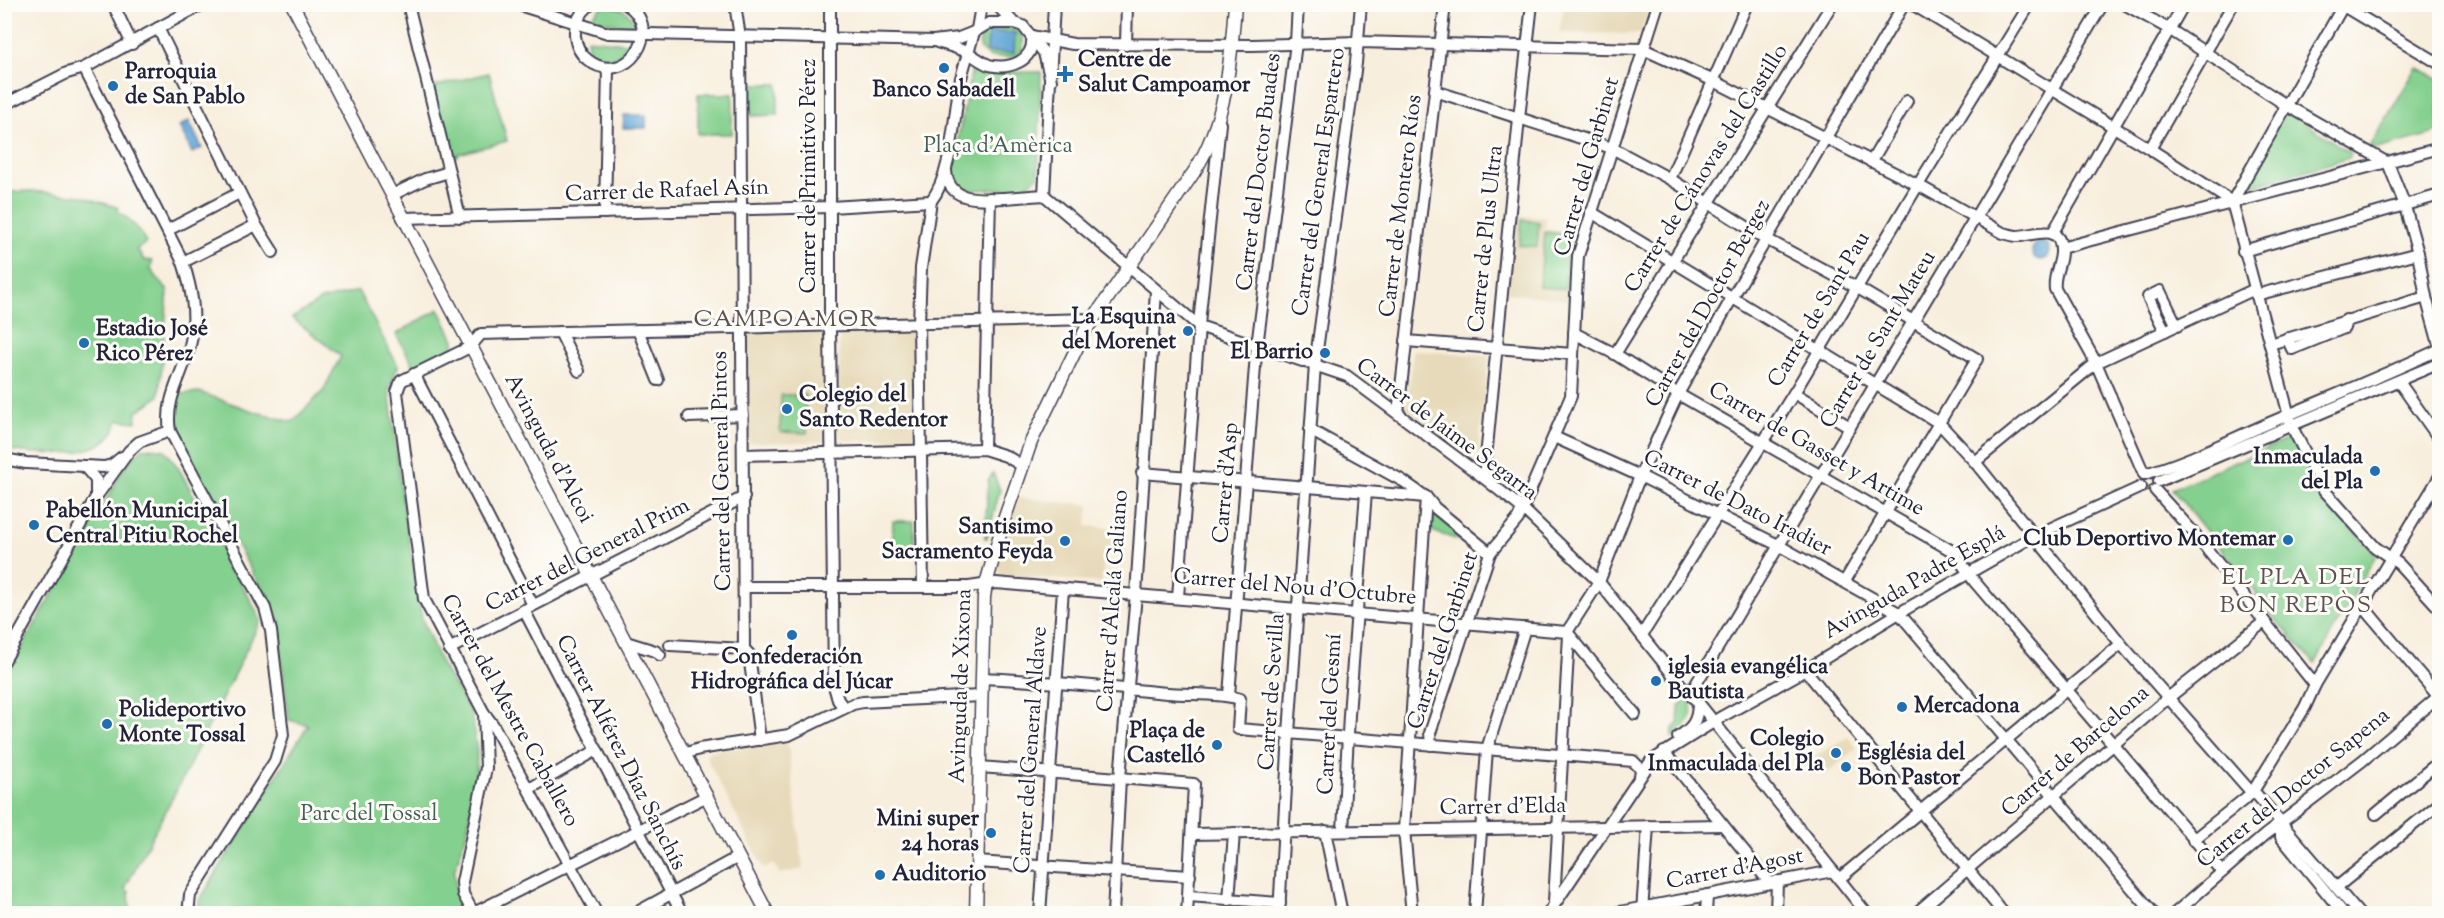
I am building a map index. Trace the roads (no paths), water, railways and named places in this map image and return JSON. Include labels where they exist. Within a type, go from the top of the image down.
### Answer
[{"type":"main road","name":"Avinguda d'Alcoi","points":[[292,4],[768,914]]},
{"type":"main road","name":"Avinguda de Xixona","points":[[976,914],[986,584],[1022,465],[1056,388],[1093,319],[1204,156],[1214,134],[1224,97],[1232,45],[1235,4]]},
{"type":"street","points":[[113,4],[132,44]]},
{"type":"street","points":[[4,105],[132,44],[203,4]]},
{"type":"street","points":[[408,4],[460,217]]},
{"type":"street","points":[[516,4],[608,33],[643,35],[933,41],[959,38],[976,31],[989,22],[1015,23],[1023,26],[1048,63],[1051,81]]},
{"type":"street","points":[[591,4],[580,15],[576,24],[575,33],[579,50],[592,63],[608,68],[629,61],[640,48],[643,35],[638,15],[626,4]]},
{"type":"street","name":"Carrer del General Pintos","points":[[735,4],[740,37],[740,327],[743,415],[744,649],[750,654],[760,740]]},
{"type":"street","name":"Carrer de Primitivo Pérez","points":[[830,4],[830,325],[834,686],[838,700],[844,708]]},
{"type":"street","points":[[923,586],[921,268],[931,201],[937,193],[946,168],[961,78],[980,12],[978,4]]},
{"type":"street","points":[[996,4],[1015,23]]},
{"type":"street","points":[[946,168],[947,181],[957,193],[966,197],[1044,195],[1054,4]]},
{"type":"street","points":[[1126,45],[1127,4]]},
{"type":"street","name":"Carrer del Doctor Buades","points":[[1258,345],[1296,44],[1298,4]]},
{"type":"street","name":"Carrer del General Espartero","points":[[1315,365],[1358,42],[1361,4]]},
{"type":"street","name":"Carrer de Montero Ríos","points":[[1398,413],[1444,4]]},
{"type":"street","name":"Carrer de Plus Ultra","points":[[1484,478],[1532,4]]},
{"type":"street","name":"Carrer del Garbinet","points":[[1431,745],[1430,733],[1490,553],[1518,519],[1571,396],[1578,256],[1658,4]]},
{"type":"street","points":[[1670,178],[1747,4]]},
{"type":"street","name":"Carrer de Cánovas del Castillo","points":[[1615,354],[1832,4]]},
{"type":"street","name":"Carrer del Doctor Bergez","points":[[1568,634],[1599,582],[1640,476],[1678,394],[1904,4]]},
{"type":"street","points":[[1912,4],[2112,128],[2150,149],[2232,202]]},
{"type":"street","name":"Carrer de Sant Pau","points":[[1642,635],[1764,442],[1856,287],[2030,4]]},
{"type":"street","name":"Carrer de Sant Mateu","points":[[1633,761],[1671,742],[1692,727],[1697,719],[1696,684],[2103,4]]},
{"type":"street","points":[[2124,4],[2169,29],[2286,105],[2388,163],[2404,203],[2418,253],[2439,349],[2392,372],[2288,414],[2152,479]]},
{"type":"street","points":[[2052,234],[2184,4]]},
{"type":"street","points":[[2150,149],[2234,4]]},
{"type":"street","points":[[2438,61],[2342,5],[2232,202],[2243,251],[2288,414],[2324,490],[2375,547],[2399,564],[2439,609]]},
{"type":"street","points":[[933,41],[969,53],[991,65],[1016,64],[1023,60],[1053,18]]},
{"type":"street","points":[[158,28],[239,193],[273,252]]},
{"type":"street","points":[[1035,43],[1053,41],[1126,45],[1232,45],[1358,42],[1643,50],[1714,81],[1918,185],[2003,233],[2016,236],[2040,231],[2052,234],[2058,239],[2061,248],[2054,280],[2055,289],[2097,363],[2152,479],[2315,685]]},
{"type":"street","points":[[84,68],[168,230],[191,286],[194,316],[192,340],[169,407],[170,431],[265,608],[271,631],[282,735],[275,760],[190,895],[188,914]]},
{"type":"street","points":[[605,213],[608,68]]},
{"type":"street","points":[[1435,91],[1612,147],[1670,178],[1766,239],[1856,287],[1977,359],[1845,581]]},
{"type":"street","points":[[1178,597],[1199,326],[1224,97]]},
{"type":"street","points":[[1871,162],[1907,101]]},
{"type":"street","points":[[2061,248],[2439,148]]},
{"type":"street","points":[[392,195],[425,179],[449,172]]},
{"type":"street","points":[[168,230],[239,193]]},
{"type":"street","name":"Carrer de Jaime Segarra","points":[[1044,195],[1199,326],[1347,376],[1522,509],[1599,582],[1867,914]]},
{"type":"street","points":[[2243,251],[2404,203],[2439,195]]},
{"type":"street","points":[[984,449],[990,198]]},
{"type":"street","name":"Carrer de Rafael Asín","points":[[404,218],[831,207],[931,201]]},
{"type":"street","points":[[1591,213],[1940,423],[1975,462],[2121,644],[2359,914]]},
{"type":"street","points":[[183,262],[256,225]]},
{"type":"street","points":[[1975,462],[2097,363],[2255,292],[2418,253]]},
{"type":"street","name":"Carrer d'Alcalá Galiano","points":[[1113,914],[1120,778],[1136,594],[1142,473],[1156,291]]},
{"type":"street","points":[[2165,331],[2148,297],[2160,291],[2177,326]]},
{"type":"street","points":[[2270,344],[2426,297]]},
{"type":"street","name":"Carrer del Mestre Caballero","points":[[597,914],[529,789],[484,713],[424,599],[397,392],[401,381],[470,347],[481,334],[1093,319]]},
{"type":"street","points":[[638,330],[658,380]]},
{"type":"street","points":[[560,332],[579,371]]},
{"type":"street","name":"Carrer de Gasset y Artime","points":[[1574,333],[1615,354],[1678,394],[1954,552],[1968,574],[2222,872]]},
{"type":"street","points":[[1406,340],[1573,354]]},
{"type":"street","name":"Carrer d'Asp","points":[[1230,695],[1258,345]]},
{"type":"street","points":[[2152,479],[2292,426],[2439,363]]},
{"type":"street","name":"Carrer de Sevilla","points":[[1279,908],[1315,365]]},
{"type":"street","name":"Carrer Alférez Díaz Sanchís","points":[[414,374],[597,750],[682,914]]},
{"type":"street","points":[[2399,382],[2439,440]]},
{"type":"street","points":[[1794,393],[1850,427]]},
{"type":"street","points":[[689,417],[743,415]]},
{"type":"street","points":[[1310,429],[1403,481],[1426,497],[1430,510],[1417,618],[1404,830],[1412,914]]},
{"type":"street","points":[[4,459],[84,466],[112,465],[140,442],[170,431]]},
{"type":"street","name":"Carrer de Dato Iradier","points":[[1554,437],[1640,476],[1778,545],[1899,613],[2154,914]]},
{"type":"street","points":[[743,455],[984,449],[1006,456],[1022,465]]},
{"type":"street","points":[[5,659],[96,497],[129,451]]},
{"type":"street","points":[[84,466],[96,480],[96,497]]},
{"type":"street","points":[[1142,473],[1426,497]]},
{"type":"street","points":[[2193,840],[2255,794],[2305,707],[2315,685],[2439,476]]},
{"type":"street","name":"Avinguda Padre Esplá","points":[[1551,909],[1651,761],[1713,722],[2034,536],[2141,487],[2147,491],[2152,479]]},
{"type":"street","points":[[2421,509],[2439,490]]},
{"type":"street","name":"Carrer del Gesmí","points":[[1343,831],[1366,492]]},
{"type":"street","name":"Carrer del General Prim","points":[[449,649],[744,497]]},
{"type":"street","points":[[1430,510],[1490,553]]},
{"type":"street","name":"Carrer del Nou d'Octubre","points":[[745,587],[969,587],[986,584],[1063,588],[1357,612],[1568,634]]},
{"type":"street","name":"Carrer del General Aldave","points":[[1040,914],[1063,588]]},
{"type":"street","points":[[2363,606],[2439,695]]},
{"type":"street","name":"Carrer de Barcelona","points":[[1915,914],[2055,797],[2168,698],[2265,622]]},
{"type":"street","points":[[1475,914],[1483,829],[1487,749],[1525,628]]},
{"type":"street","points":[[1568,634],[1635,714]]},
{"type":"street","points":[[1551,909],[1559,827],[1568,634]]},
{"type":"street","points":[[4,637],[16,640]]},
{"type":"street","points":[[626,642],[656,651],[660,655]]},
{"type":"street","points":[[1836,875],[1921,813],[2121,644]]},
{"type":"street","points":[[670,645],[744,649]]},
{"type":"street","points":[[1804,671],[2004,914]]},
{"type":"street","points":[[982,678],[1056,682],[1202,696],[1230,695],[1240,699],[1239,729],[1633,761],[1641,769],[1640,778]]},
{"type":"street","name":"Carrer del Doctor Sapena","points":[[2174,914],[2281,823],[2362,761],[2439,695]]},
{"type":"street","points":[[684,754],[699,749],[789,735],[844,708],[863,702],[981,696]]},
{"type":"street","points":[[484,713],[486,768],[462,882],[464,894],[474,913],[707,796]]},
{"type":"street","points":[[529,789],[597,750]]},
{"type":"street","points":[[1664,752],[1773,882],[1776,914]]},
{"type":"street","points":[[2376,814],[2439,761]]},
{"type":"street","points":[[980,767],[1194,784],[1187,914]]},
{"type":"street","points":[[2337,887],[2439,803]]},
{"type":"street","points":[[2281,823],[2281,837],[2344,914]]},
{"type":"street","name":"Carrer d'Elda","points":[[1193,834],[1607,825],[1723,825]]},
{"type":"street","points":[[1642,910],[1648,826]]},
{"type":"street","points":[[1325,831],[1342,914]]},
{"type":"street","points":[[1229,900],[1234,832]]},
{"type":"street","points":[[634,914],[738,857]]},
{"type":"street","points":[[977,862],[1190,876]]},
{"type":"street","name":"Carrer d'Agost","points":[[1609,914],[1642,910],[1773,882],[1836,875]]},
{"type":"street","points":[[1706,914],[1707,895]]},
{"type":"street","points":[[1189,896],[1279,908]]},
{"type":"water","points":[[988,32],[1015,33],[1014,53],[987,52]]},
{"type":"water","points":[[624,115],[646,115],[646,128],[623,128]]},
{"type":"water","points":[[189,121],[202,148],[192,153],[179,126]]},
{"type":"water","points":[[2041,242],[2047,245],[2050,251],[2047,257],[2041,260],[2035,257],[2032,251],[2035,245]]},
{"type":"place","name":"Banco Sabadell","points":[[944,68]]},
{"type":"place","name":"Centre de Salut Campoamor","points":[[1065,74]]},
{"type":"place","name":"Parroquia de San Pablo","points":[[113,86]]},
{"type":"place","name":"La Esquina del Morenet","points":[[1188,331]]},
{"type":"place","name":"Estadio José Rico Pérez","points":[[84,343]]},
{"type":"place","name":"El Barrio","points":[[1325,353]]},
{"type":"place","name":"Colegio del Santo Redentor","points":[[787,409]]},
{"type":"place","name":"Inmaculada del Pla","points":[[2375,471]]},
{"type":"place","name":"Pabellón Municipal Central Pitiu Rochel","points":[[34,525]]},
{"type":"place","name":"Club Deportivo Montemar","points":[[2288,540]]},
{"type":"place","name":"Santisimo Sacramento Feyda","points":[[1065,541]]},
{"type":"place","name":"Confederación Hidrográfica del Júcar","points":[[792,635]]},
{"type":"place","name":"iglesia evangélica Bautista","points":[[1656,681]]},
{"type":"place","name":"Mercadona","points":[[1902,707]]},
{"type":"place","name":"Polideportivo Monte Tossal","points":[[107,724]]},
{"type":"place","name":"Plaça de Castelló","points":[[1217,745]]},
{"type":"place","name":"Colegio Inmaculada del Pla","points":[[1836,753]]},
{"type":"place","name":"Església del Bon Pastor","points":[[1846,767]]},
{"type":"place","name":"Mini super 24 horas","points":[[991,833]]},
{"type":"place","name":"Auditorio","points":[[880,875]]},
{"type":"district","name":"CAMPOAMOR","points":[[786,320]]},
{"type":"district","name":"EL PLA DEL BON REPÒS","points":[[2296,592]]},
{"type":"park label","name":"Plaça d'Amèrica","points":[[998,147]]},
{"type":"park label","name":"Parc del Tossal","points":[[369,815]]}]
